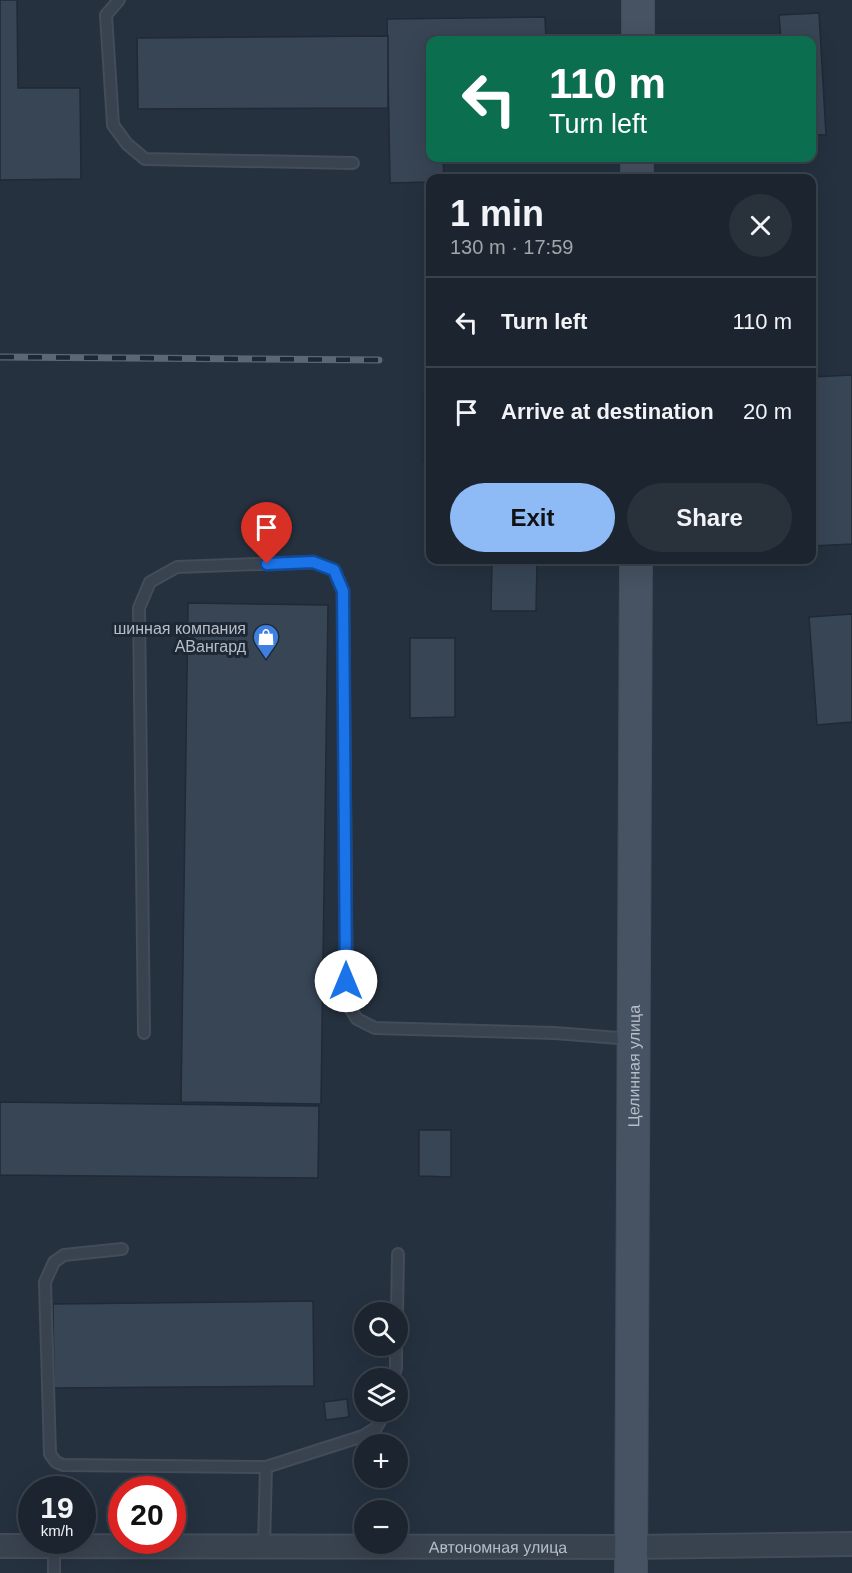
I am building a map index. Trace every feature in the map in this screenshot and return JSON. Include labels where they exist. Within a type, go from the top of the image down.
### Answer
[{"type":"street","points":[[638,0],[638,36]]},
{"type":"street","name":"Целинная улица","points":[[631,1560],[636,564]]},
{"type":"street","name":"Автономная улица","points":[[96,1546],[264,1546],[631,1560],[852,1544]]},
{"type":"street","name":"Автономная улица","points":[[0,1546],[18,1546]]},
{"type":"lane","points":[[119,0],[106,15],[113,125],[127,144],[145,159],[353,163]]},
{"type":"lane","points":[[144,1033],[139,608],[150,582],[177,567],[313,562],[334,570],[343,591],[347,1004],[357,1019],[375,1028],[555,1033],[634,1040]]},
{"type":"lane","points":[[122,1249],[64,1255],[54,1262],[45,1281],[50,1454],[56,1462],[63,1465],[266,1467],[363,1436],[376,1428],[379,1422]]},
{"type":"lane","points":[[397,1302],[398,1254]]},
{"type":"lane","points":[[264,1546],[266,1467]]},
{"type":"lane","points":[[54,1554],[54,1573]]},
{"type":"building","points":[[0,0],[17,0],[18,88],[80,88],[81,179],[0,180]]},
{"type":"building","points":[[819,13],[826,135],[816,135],[816,36],[781,36],[779,15]]},
{"type":"building","points":[[545,17],[546,36],[426,36],[426,162],[443,162],[444,174],[426,174],[426,182],[390,183],[387,19]]},
{"type":"building","points":[[388,36],[388,108],[138,109],[137,38]]},
{"type":"building","points":[[852,375],[852,544],[816,546],[816,377]]},
{"type":"building","points":[[423,394],[426,394],[426,461],[423,461]]},
{"type":"building","points":[[492,564],[537,564],[536,611],[491,611]]},
{"type":"building","points":[[188,603],[328,605],[321,1104],[181,1102]]},
{"type":"building","points":[[852,614],[852,722],[817,725],[809,617]]},
{"type":"building","points":[[410,638],[455,638],[455,717],[410,718]]},
{"type":"building","points":[[0,1102],[319,1106],[318,1178],[0,1175]]},
{"type":"building","points":[[419,1130],[451,1130],[451,1177],[419,1176]]},
{"type":"building","points":[[313,1301],[314,1386],[54,1388],[53,1304]]},
{"type":"building","points":[[347,1399],[349,1417],[326,1420],[324,1402]]},
{"type":"railway","points":[[0,357],[379,360]]},
{"type":"place","name":"шинная компания АВангард","points":[[266,660]]},
{"type":"route","points":[[267,564],[313,562],[334,570],[343,591],[346,981]]}]
